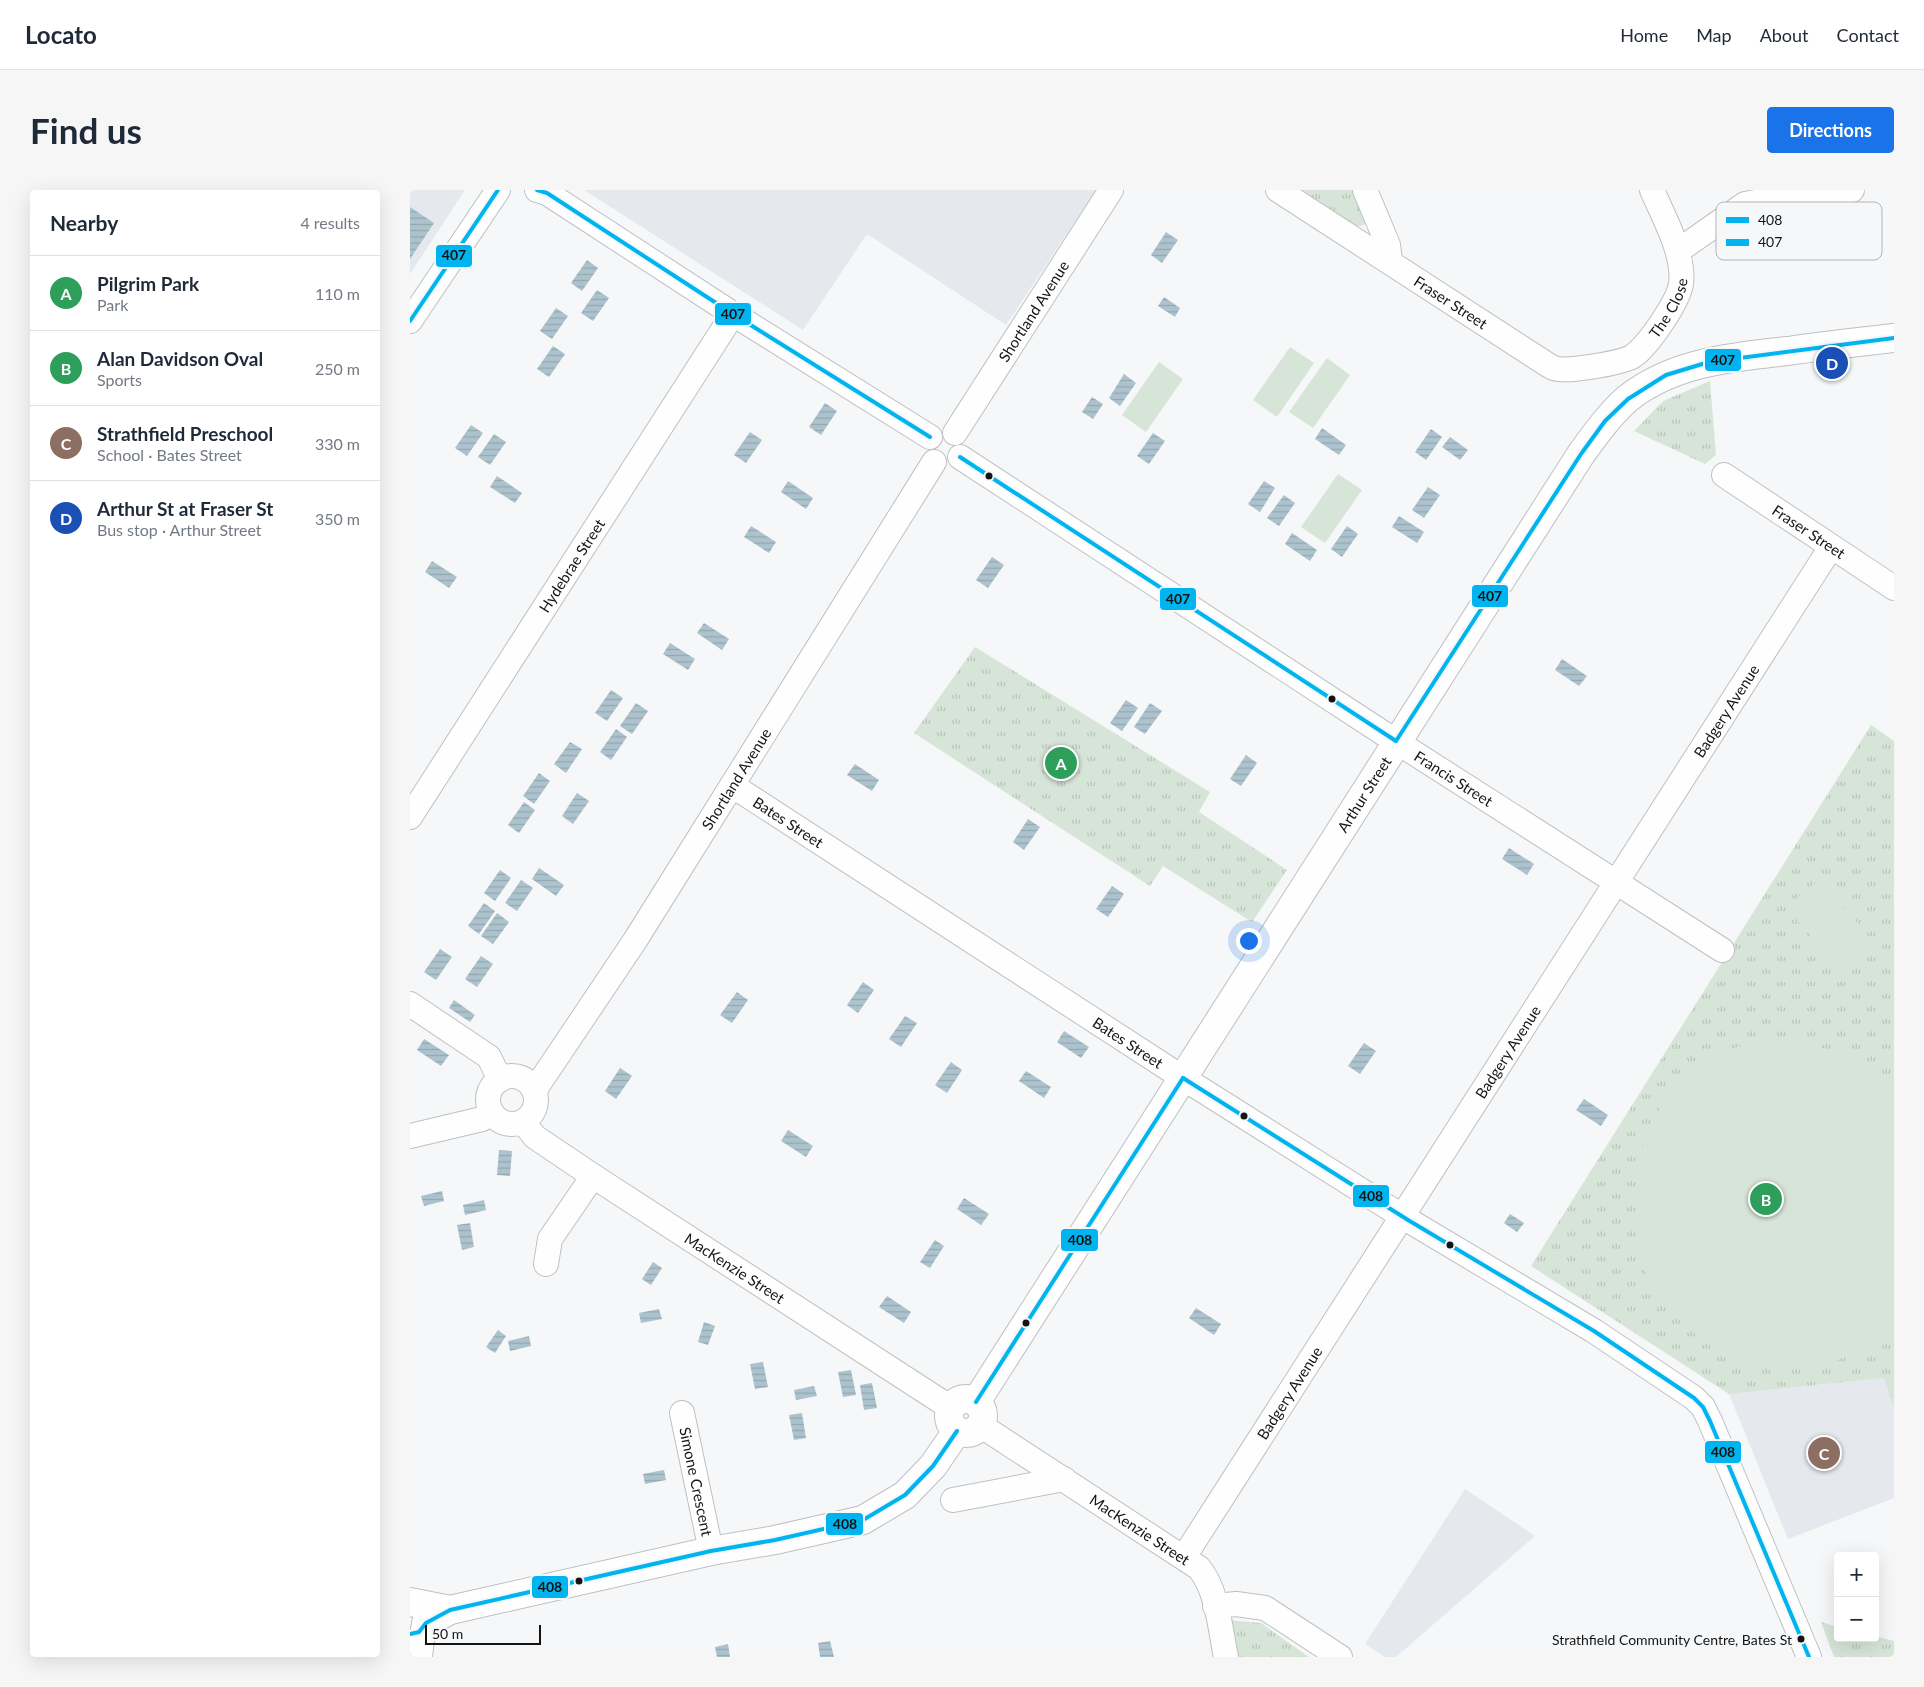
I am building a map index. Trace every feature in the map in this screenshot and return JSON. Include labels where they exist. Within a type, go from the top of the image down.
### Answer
[{"type":"main road","name":"Arthur Street","points":[[415,1617],[711,1551],[775,1540],[863,1520],[905,1495],[933,1466],[966,1417],[1396,741],[1581,454],[1605,421],[1628,399],[1666,375],[1708,362],[1894,338]]},
{"type":"street","points":[[410,321],[498,190]]},
{"type":"street","points":[[537,190],[547,193],[571,208],[733,314],[930,437]]},
{"type":"street","name":"Shortland Avenue","points":[[955,433],[1111,190]]},
{"type":"street","name":"Fraser Street","points":[[1278,190],[1541,360],[1560,370],[1613,364],[1635,356]]},
{"type":"street","points":[[1365,190],[1388,245],[1390,261]]},
{"type":"street","name":"The Close","points":[[1635,356],[1649,340],[1673,303],[1681,284],[1678,251],[1652,190]]},
{"type":"street","points":[[1756,202],[1783,197],[1852,190]]},
{"type":"street","points":[[1678,251],[1716,224]]},
{"type":"street","name":"Hydebrae Street","points":[[410,817],[733,314]]},
{"type":"street","points":[[939,431],[955,433],[961,441],[960,457],[951,464],[934,462],[930,458],[927,448],[930,437],[939,431]]},
{"type":"street","name":"Francis Street","points":[[960,457],[1396,741],[1722,950]]},
{"type":"street","name":"Shortland Avenue","points":[[534,1091],[636,938],[733,786],[934,462]]},
{"type":"street","name":"Fraser Street","points":[[1724,475],[1894,588]]},
{"type":"street","name":"Badgery Avenue","points":[[1184,1557],[1831,547]]},
{"type":"street","name":"Bates Street","points":[[733,786],[1183,1078],[1401,1216],[1594,1331],[1694,1398],[1703,1407],[1809,1657]]},
{"type":"street","points":[[410,1004],[489,1057],[500,1080]]},
{"type":"street","points":[[512,1075],[526,1080],[534,1091],[536,1099],[533,1109],[523,1122],[513,1126],[498,1120],[492,1113],[489,1096],[492,1087],[500,1080],[512,1075]]},
{"type":"street","points":[[410,1136],[482,1119],[492,1113]]},
{"type":"street","name":"MacKenzie Street","points":[[523,1122],[535,1137],[593,1176],[1184,1557],[1203,1574],[1215,1606],[1226,1657]]},
{"type":"street","points":[[546,1264],[550,1239],[593,1176]]},
{"type":"street","name":"Simone Crescent","points":[[682,1413],[711,1551]]},
{"type":"street","points":[[953,1500],[1064,1479]]},
{"type":"street","points":[[1215,1606],[1236,1604],[1265,1608],[1340,1657]]},
{"type":"street","points":[[415,1617],[419,1657]]},
{"type":"shaded area","points":[[410,190],[465,190],[410,274]]},
{"type":"shaded area","points":[[584,190],[1096,190],[1006,325],[867,234],[803,330]]},
{"type":"shaded area","points":[[1884,1378],[1894,1409],[1894,1498],[1788,1539],[1729,1394]]},
{"type":"shaded area","points":[[1465,1489],[1535,1536],[1396,1657],[1385,1657],[1365,1644]]},
{"type":"green space","points":[[1298,190],[1357,190],[1367,221],[1364,225],[1356,227]]},
{"type":"green space","points":[[1290,347],[1314,363],[1277,417],[1253,400]]},
{"type":"green space","points":[[1327,358],[1350,375],[1313,428],[1289,412]]},
{"type":"green space","points":[[1159,362],[1183,379],[1146,432],[1122,415]]},
{"type":"green space","points":[[1710,381],[1716,455],[1705,464],[1634,431],[1663,401]]},
{"type":"green space","points":[[1338,474],[1362,490],[1325,543],[1301,527]]},
{"type":"green space","points":[[975,647],[1210,792],[1199,812],[1287,870],[1252,922],[1163,866],[1150,886],[914,733]]},
{"type":"green space","points":[[1871,725],[1894,741],[1894,1409],[1884,1378],[1729,1394],[1531,1266]]},
{"type":"green space","points":[[1820,879],[1874,943],[1840,971],[1786,907]]},
{"type":"green space","points":[[1760,1041],[1793,1041],[1834,1052],[1860,1063],[1894,1089],[1894,1320],[1868,1344],[1850,1355],[1819,1365],[1789,1369],[1759,1365],[1731,1356],[1705,1341],[1682,1322],[1662,1298],[1645,1271],[1639,1247],[1638,1180],[1640,1154],[1649,1129],[1658,1111],[1684,1080],[1717,1056],[1736,1048]]},
{"type":"green space","points":[[1227,1620],[1261,1623],[1309,1657],[1235,1657]]},
{"type":"green space","points":[[1821,1622],[1834,1626],[1834,1642],[1879,1642],[1879,1637],[1894,1641],[1894,1657],[1834,1657]]},
{"type":"water","points":[[410,207],[434,223],[410,259]]},
{"type":"water","points":[[1166,232],[1178,240],[1162,263],[1151,255]]},
{"type":"water","points":[[587,260],[598,268],[582,291],[571,283]]},
{"type":"water","points":[[597,290],[609,298],[593,321],[581,313]]},
{"type":"water","points":[[1164,297],[1180,308],[1175,317],[1158,306]]},
{"type":"water","points":[[556,308],[568,316],[552,339],[540,331]]},
{"type":"water","points":[[553,346],[565,354],[549,377],[537,369]]},
{"type":"water","points":[[1124,374],[1136,383],[1120,406],[1109,398]]},
{"type":"water","points":[[1092,397],[1103,404],[1093,419],[1082,412]]},
{"type":"water","points":[[825,403],[837,411],[821,435],[809,427]]},
{"type":"water","points":[[471,425],[483,433],[467,456],[455,448]]},
{"type":"water","points":[[1322,428],[1346,445],[1339,455],[1315,439]]},
{"type":"water","points":[[1431,429],[1442,437],[1426,460],[1415,452]]},
{"type":"water","points":[[750,432],[762,440],[746,463],[734,455]]},
{"type":"water","points":[[1153,433],[1165,441],[1149,464],[1137,456]]},
{"type":"water","points":[[494,434],[506,442],[490,465],[478,457]]},
{"type":"water","points":[[1450,437],[1468,450],[1460,460],[1442,447]]},
{"type":"water","points":[[497,476],[522,493],[515,503],[490,487]]},
{"type":"water","points":[[788,481],[813,498],[806,509],[781,492]]},
{"type":"water","points":[[1264,481],[1275,488],[1260,512],[1248,504]]},
{"type":"water","points":[[1428,487],[1440,495],[1424,518],[1412,510]]},
{"type":"water","points":[[1284,495],[1295,503],[1279,526],[1267,518]]},
{"type":"water","points":[[1399,516],[1424,532],[1417,543],[1392,527]]},
{"type":"water","points":[[751,526],[776,542],[769,553],[744,537]]},
{"type":"water","points":[[1347,526],[1358,534],[1342,557],[1331,549]]},
{"type":"water","points":[[1292,533],[1317,550],[1310,561],[1285,544]]},
{"type":"water","points":[[992,557],[1004,565],[988,588],[976,580]]},
{"type":"water","points":[[432,561],[457,577],[449,588],[425,572]]},
{"type":"water","points":[[704,623],[729,639],[722,650],[697,633]]},
{"type":"water","points":[[670,643],[695,659],[688,670],[663,654]]},
{"type":"water","points":[[1562,659],[1587,676],[1579,686],[1555,670]]},
{"type":"water","points":[[611,690],[623,698],[607,721],[595,713]]},
{"type":"water","points":[[1126,700],[1138,708],[1122,731],[1110,723]]},
{"type":"water","points":[[636,703],[648,711],[632,734],[620,726]]},
{"type":"water","points":[[1150,703],[1162,711],[1145,734],[1134,727]]},
{"type":"water","points":[[616,729],[627,737],[611,760],[600,752]]},
{"type":"water","points":[[570,742],[582,749],[566,773],[554,764]]},
{"type":"water","points":[[1246,755],[1257,763],[1241,786],[1230,779]]},
{"type":"water","points":[[855,764],[879,780],[872,791],[847,775]]},
{"type":"water","points":[[539,773],[550,781],[534,804],[523,796]]},
{"type":"water","points":[[577,793],[589,801],[573,824],[562,816]]},
{"type":"water","points":[[524,802],[535,810],[519,833],[508,825]]},
{"type":"water","points":[[1028,819],[1040,827],[1024,850],[1013,842]]},
{"type":"water","points":[[1509,848],[1534,864],[1527,875],[1502,859]]},
{"type":"water","points":[[539,868],[564,885],[556,896],[532,879]]},
{"type":"water","points":[[500,870],[511,878],[495,901],[484,893]]},
{"type":"water","points":[[521,880],[533,888],[517,911],[505,903]]},
{"type":"water","points":[[1112,886],[1124,894],[1108,917],[1096,909]]},
{"type":"water","points":[[484,903],[495,911],[479,934],[468,926]]},
{"type":"water","points":[[497,913],[509,922],[493,944],[481,936]]},
{"type":"water","points":[[440,949],[452,957],[436,980],[424,972]]},
{"type":"water","points":[[481,956],[493,964],[477,987],[465,979]]},
{"type":"water","points":[[863,982],[874,990],[858,1013],[847,1005]]},
{"type":"water","points":[[737,992],[748,1000],[732,1023],[720,1015]]},
{"type":"water","points":[[454,1000],[475,1015],[470,1022],[449,1008]]},
{"type":"water","points":[[905,1016],[917,1023],[901,1047],[889,1039]]},
{"type":"water","points":[[1064,1031],[1089,1047],[1081,1058],[1057,1042]]},
{"type":"water","points":[[424,1039],[449,1055],[441,1066],[417,1050]]},
{"type":"water","points":[[1364,1043],[1376,1051],[1360,1074],[1348,1066]]},
{"type":"water","points":[[951,1062],[962,1070],[947,1093],[935,1085]]},
{"type":"water","points":[[620,1068],[632,1076],[616,1099],[605,1091]]},
{"type":"water","points":[[1026,1071],[1051,1087],[1044,1098],[1019,1081]]},
{"type":"water","points":[[1584,1099],[1608,1115],[1601,1126],[1576,1110]]},
{"type":"water","points":[[788,1130],[813,1146],[806,1157],[781,1141]]},
{"type":"water","points":[[499,1150],[512,1151],[510,1176],[497,1175]]},
{"type":"water","points":[[442,1191],[444,1201],[424,1206],[421,1196]]},
{"type":"water","points":[[964,1198],[989,1214],[981,1225],[957,1209]]},
{"type":"water","points":[[484,1200],[486,1210],[465,1215],[463,1205]]},
{"type":"water","points":[[1510,1214],[1524,1223],[1517,1232],[1504,1223]]},
{"type":"water","points":[[470,1223],[474,1247],[462,1250],[457,1225]]},
{"type":"water","points":[[935,1240],[944,1246],[930,1268],[920,1262]]},
{"type":"water","points":[[653,1262],[662,1268],[651,1285],[642,1279]]},
{"type":"water","points":[[887,1296],[911,1312],[904,1323],[879,1307]]},
{"type":"water","points":[[1196,1308],[1221,1324],[1214,1335],[1189,1318]]},
{"type":"water","points":[[659,1309],[662,1319],[641,1323],[639,1313]]},
{"type":"water","points":[[704,1322],[715,1326],[708,1345],[698,1342]]},
{"type":"water","points":[[498,1330],[506,1336],[495,1353],[486,1347]]},
{"type":"water","points":[[529,1336],[531,1346],[510,1351],[508,1341]]},
{"type":"water","points":[[763,1362],[768,1387],[755,1389],[750,1364]]},
{"type":"water","points":[[851,1370],[856,1395],[843,1397],[838,1372]]},
{"type":"water","points":[[872,1383],[877,1408],[864,1410],[860,1385]]},
{"type":"water","points":[[814,1386],[817,1396],[796,1400],[794,1390]]},
{"type":"water","points":[[802,1413],[806,1438],[794,1440],[789,1415]]},
{"type":"water","points":[[664,1470],[666,1480],[645,1484],[643,1474]]},
{"type":"water","points":[[830,1641],[834,1657],[820,1657],[818,1643]]},
{"type":"water","points":[[728,1644],[730,1657],[717,1657],[715,1647]]},
{"type":"transit line","name":"407","points":[[410,321],[498,190]]},
{"type":"transit line","name":"407","points":[[537,190],[547,193],[733,314],[930,437]]},
{"type":"transit line","name":"407","points":[[1396,741],[1581,454],[1605,421],[1628,399],[1666,375],[1709,362],[1894,338]]},
{"type":"transit line","name":"407","points":[[960,457],[1396,741]]},
{"type":"transit line","name":"408","points":[[1183,1078],[1408,1220],[1594,1331],[1694,1398],[1703,1407],[1710,1421],[1809,1657]]},
{"type":"transit line","name":"408","points":[[976,1402],[1183,1078]]},
{"type":"transit line","name":"408","points":[[410,1634],[419,1632],[426,1623],[450,1610],[711,1551],[775,1540],[863,1520],[905,1495],[933,1466],[957,1431]]},
{"type":"place","name":"Arthur St at Fraser St","points":[[1832,363]]},
{"type":"place","name":"Pilgrim Park","points":[[1061,763]]},
{"type":"place","name":"Alan Davidson Oval","points":[[1766,1199]]},
{"type":"place","name":"Strathfield Preschool","points":[[1824,1453]]},
{"type":"place","name":"Strathfield Community Centre, Bates St","points":[[1801,1639]]}]
